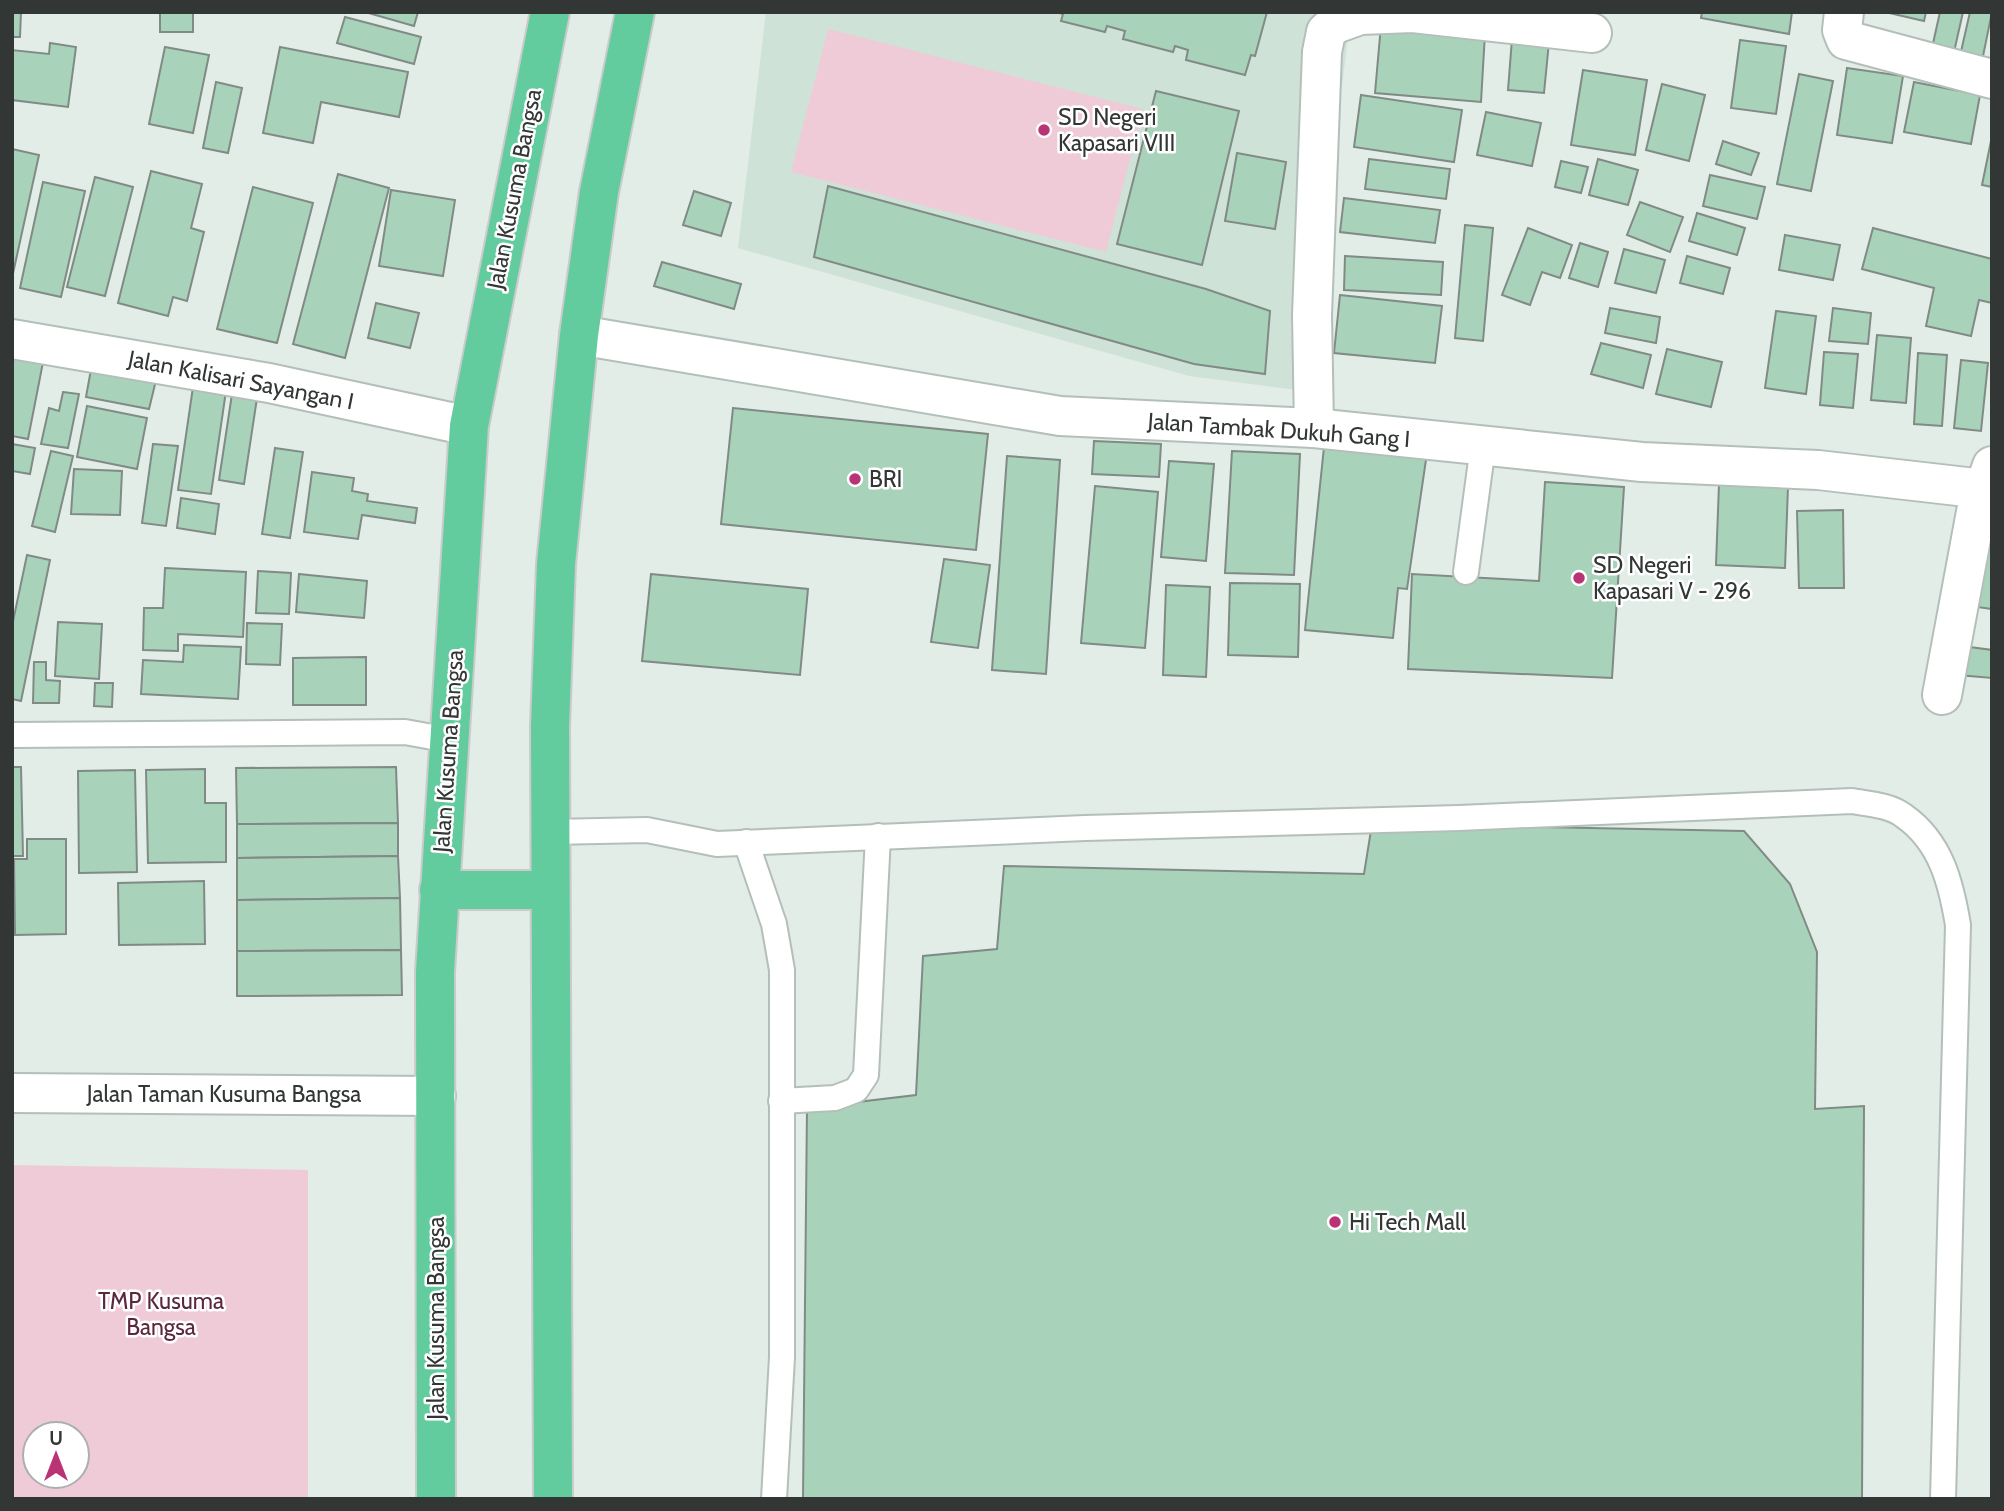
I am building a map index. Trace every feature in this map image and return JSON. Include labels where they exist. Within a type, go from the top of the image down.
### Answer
[{"type":"highway","name":"Jalan Kusuma Bangsa","points":[[436,1499],[435,972],[469,426],[550,12]]},
{"type":"highway","points":[[554,1499],[550,726],[556,564],[579,335],[599,192],[635,12]]},
{"type":"highway","points":[[439,890],[550,890]]},
{"type":"street","points":[[1314,428],[1312,315],[1322,52],[1326,33],[1335,24],[1360,15],[1413,13],[1592,33]]},
{"type":"street","points":[[1845,26],[1992,79]]},
{"type":"street","name":"Jalan Tambak Dukuh Gang I","points":[[579,335],[1060,416],[1314,428],[1642,462],[1988,478]]},
{"type":"street","name":"Jalan Kalisari Sayangan I","points":[[12,339],[269,383],[469,426]]},
{"type":"street","points":[[1942,695],[1957,603],[1988,478]]},
{"type":"street","name":"Jalan Taman Kusuma Bangsa","points":[[12,1093],[436,1096]]},
{"type":"lane","points":[[1466,572],[1483,446]]},
{"type":"lane","points":[[12,735],[405,732],[449,740]]},
{"type":"lane","points":[[551,832],[647,830],[717,844],[878,836],[1445,819],[1852,801],[1886,807],[1904,816],[1927,838],[1942,861],[1952,886],[1958,925],[1944,1499]]},
{"type":"lane","points":[[781,1101],[835,1098],[856,1090],[866,1075],[878,836]]},
{"type":"lane","points":[[746,842],[774,924],[782,970],[782,1357],[774,1499]]},
{"type":"shaded area","name":"SD Negeri Kapasari VIII","points":[[766,12],[1351,12],[1305,391],[1189,376],[738,248]]},
{"type":"green space","points":[[828,29],[1143,109],[1106,252],[791,172]]},
{"type":"green space","name":"TMP Kusuma Bangsa","points":[[12,1165],[308,1170],[308,1499],[12,1499]]},
{"type":"building","points":[[12,12],[21,12],[20,37],[12,37]]},
{"type":"building","points":[[160,12],[193,12],[193,32],[160,32]]},
{"type":"building","points":[[365,12],[418,12],[414,26]]},
{"type":"building","points":[[1056,12],[1267,12],[1255,56],[1251,55],[1245,75],[1186,60],[1188,50],[1175,46],[1173,52],[1123,39],[1125,31],[1107,26],[1105,32],[1061,21],[1063,14]]},
{"type":"building","points":[[1702,12],[1792,12],[1789,34],[1701,18]]},
{"type":"building","points":[[1885,12],[1926,12],[1924,21]]},
{"type":"building","points":[[1940,12],[1963,12],[1954,52],[1932,48]]},
{"type":"building","points":[[1970,12],[1992,12],[1982,61],[1960,56]]},
{"type":"building","points":[[345,17],[421,37],[414,64],[337,43]]},
{"type":"building","points":[[1381,25],[1485,33],[1481,102],[1375,93]]},
{"type":"building","points":[[1512,39],[1549,42],[1544,93],[1508,90]]},
{"type":"building","points":[[1740,40],[1786,46],[1776,114],[1731,108]]},
{"type":"building","points":[[50,43],[76,47],[68,107],[12,100],[12,50],[49,54]]},
{"type":"building","points":[[165,47],[209,55],[193,133],[149,124]]},
{"type":"building","points":[[280,47],[408,72],[399,117],[321,102],[313,143],[263,133]]},
{"type":"building","points":[[1847,68],[1903,76],[1892,143],[1837,135]]},
{"type":"building","points":[[1583,70],[1647,80],[1635,155],[1571,145]]},
{"type":"building","points":[[1799,74],[1833,81],[1811,191],[1777,184]]},
{"type":"building","points":[[216,82],[242,88],[228,153],[203,148]]},
{"type":"building","points":[[1914,82],[1980,95],[1971,144],[1904,132]]},
{"type":"building","points":[[1662,84],[1705,95],[1689,161],[1646,150]]},
{"type":"building","points":[[1156,91],[1239,111],[1202,265],[1117,244]]},
{"type":"building","points":[[1361,95],[1462,110],[1454,162],[1354,147]]},
{"type":"building","points":[[1486,112],[1541,123],[1532,166],[1477,155]]},
{"type":"building","points":[[1992,136],[1992,187],[1982,185]]},
{"type":"building","points":[[1723,141],[1759,153],[1751,175],[1716,164]]},
{"type":"building","points":[[12,149],[39,155],[12,278]]},
{"type":"building","points":[[1237,153],[1286,162],[1275,229],[1225,221]]},
{"type":"building","points":[[1369,159],[1450,169],[1446,199],[1365,189]]},
{"type":"building","points":[[1598,159],[1638,170],[1628,205],[1589,195]]},
{"type":"building","points":[[1561,161],[1588,167],[1581,193],[1555,187]]},
{"type":"building","points":[[151,171],[202,184],[191,228],[204,232],[187,301],[173,297],[168,316],[118,303]]},
{"type":"building","points":[[338,174],[389,188],[345,358],[293,344]]},
{"type":"building","points":[[1710,175],[1765,187],[1757,219],[1703,206]]},
{"type":"building","points":[[95,177],[133,187],[105,296],[67,287]]},
{"type":"building","points":[[43,182],[85,191],[61,297],[20,288]]},
{"type":"building","points":[[828,186],[1206,289],[1270,311],[1265,374],[1194,364],[814,257]]},
{"type":"building","points":[[253,187],[313,203],[277,343],[217,329]]},
{"type":"building","points":[[391,190],[455,200],[443,276],[379,266]]},
{"type":"building","points":[[694,191],[731,203],[721,236],[683,225]]},
{"type":"building","points":[[1344,198],[1440,210],[1435,243],[1340,232]]},
{"type":"building","points":[[1640,202],[1683,217],[1670,252],[1627,235]]},
{"type":"building","points":[[1697,213],[1745,228],[1737,255],[1689,241]]},
{"type":"building","points":[[1465,225],[1493,228],[1483,341],[1455,338]]},
{"type":"building","points":[[1528,228],[1572,245],[1560,278],[1542,272],[1530,305],[1502,295]]},
{"type":"building","points":[[1873,228],[1992,259],[1992,303],[1979,300],[1971,336],[1926,326],[1934,288],[1862,269]]},
{"type":"building","points":[[1785,235],[1840,245],[1833,280],[1779,270]]},
{"type":"building","points":[[1580,243],[1608,252],[1598,287],[1569,278]]},
{"type":"building","points":[[1624,249],[1665,260],[1656,293],[1615,283]]},
{"type":"building","points":[[1345,256],[1443,262],[1441,295],[1344,290]]},
{"type":"building","points":[[1687,256],[1730,268],[1723,294],[1680,283]]},
{"type":"building","points":[[662,262],[741,284],[734,309],[654,286]]},
{"type":"building","points":[[1340,295],[1442,306],[1435,363],[1334,353]]},
{"type":"building","points":[[376,303],[419,313],[410,348],[368,338]]},
{"type":"building","points":[[1610,308],[1660,317],[1656,343],[1605,333]]},
{"type":"building","points":[[1833,308],[1871,313],[1868,344],[1829,341]]},
{"type":"building","points":[[1776,311],[1816,316],[1806,394],[1765,388]]},
{"type":"building","points":[[1877,335],[1911,338],[1906,403],[1871,400]]},
{"type":"building","points":[[1601,343],[1651,355],[1643,388],[1591,374]]},
{"type":"building","points":[[16,345],[45,352],[28,439],[12,436],[12,364]]},
{"type":"building","points":[[1667,349],[1722,362],[1711,407],[1656,394]]},
{"type":"building","points":[[1824,352],[1858,354],[1853,408],[1820,405]]},
{"type":"building","points":[[1918,353],[1947,355],[1942,426],[1914,424]]},
{"type":"building","points":[[1961,360],[1988,363],[1981,431],[1954,428]]},
{"type":"building","points":[[92,364],[157,376],[149,409],[86,397]]},
{"type":"building","points":[[194,380],[227,384],[211,494],[178,490]]},
{"type":"building","points":[[63,392],[79,394],[68,448],[41,444],[49,408],[59,411]]},
{"type":"building","points":[[232,394],[257,398],[244,484],[219,480]]},
{"type":"building","points":[[87,406],[147,418],[137,469],[77,457]]},
{"type":"building","name":"BRI","points":[[733,408],[988,434],[976,550],[721,524]]},
{"type":"building","points":[[1094,441],[1161,444],[1159,477],[1092,474]]},
{"type":"building","points":[[12,444],[35,448],[30,474],[12,471]]},
{"type":"building","points":[[153,444],[178,446],[166,526],[142,523]]},
{"type":"building","points":[[1324,447],[1427,453],[1407,589],[1398,588],[1393,638],[1305,630]]},
{"type":"building","points":[[275,448],[303,452],[290,538],[262,534]]},
{"type":"building","points":[[51,451],[73,456],[55,532],[32,526]]},
{"type":"building","points":[[1232,451],[1300,454],[1294,575],[1225,573]]},
{"type":"building","points":[[1007,456],[1060,460],[1046,674],[992,670]]},
{"type":"building","points":[[1169,461],[1214,464],[1206,561],[1161,557]]},
{"type":"building","points":[[74,469],[122,471],[120,515],[71,514]]},
{"type":"building","points":[[312,472],[354,478],[352,491],[368,494],[367,501],[417,508],[415,523],[362,515],[358,539],[304,532]]},
{"type":"building","name":"SD Negeri Kapasari V - 296","points":[[1545,482],[1624,487],[1612,678],[1408,669],[1412,574],[1539,581]]},
{"type":"building","points":[[1719,484],[1788,487],[1785,568],[1716,565]]},
{"type":"building","points":[[1095,486],[1158,492],[1145,648],[1081,643]]},
{"type":"building","points":[[181,498],[219,504],[215,534],[177,528]]},
{"type":"building","points":[[1843,510],[1844,588],[1799,588],[1797,511]]},
{"type":"building","points":[[1986,542],[1992,542],[1992,609],[1977,607]]},
{"type":"building","points":[[27,555],[50,560],[21,701],[12,699],[12,626]]},
{"type":"building","points":[[944,559],[990,565],[978,648],[931,642]]},
{"type":"building","points":[[165,568],[246,572],[243,637],[178,634],[178,651],[143,650],[144,608],[163,608]]},
{"type":"building","points":[[258,571],[291,573],[289,614],[256,613]]},
{"type":"building","points":[[299,574],[367,581],[364,618],[296,612]]},
{"type":"building","points":[[651,574],[808,589],[800,675],[642,661]]},
{"type":"building","points":[[1230,583],[1300,584],[1298,657],[1228,655]]},
{"type":"building","points":[[1166,585],[1210,587],[1206,677],[1163,675]]},
{"type":"building","points":[[58,622],[102,624],[99,679],[55,676]]},
{"type":"building","points":[[247,623],[282,624],[280,665],[246,664]]},
{"type":"building","points":[[184,645],[241,647],[238,699],[141,694],[143,660],[183,662]]},
{"type":"building","points":[[1962,646],[1992,650],[1992,678],[1958,675]]},
{"type":"building","points":[[366,657],[366,705],[293,705],[293,658]]},
{"type":"building","points":[[34,662],[46,662],[46,680],[60,681],[59,703],[33,703]]},
{"type":"building","points":[[95,683],[113,683],[112,707],[94,706]]},
{"type":"building","points":[[12,767],[21,767],[23,856],[12,856]]},
{"type":"building","points":[[396,767],[398,823],[237,824],[236,768]]},
{"type":"building","points":[[205,769],[205,803],[226,803],[226,862],[148,863],[146,770]]},
{"type":"building","points":[[135,770],[137,872],[79,873],[78,771]]},
{"type":"building","points":[[398,823],[398,856],[237,858],[237,824]]},
{"type":"building","name":"Hi Tech Mall","points":[[1372,824],[1744,831],[1790,884],[1817,952],[1815,1109],[1864,1106],[1862,1499],[803,1499],[807,1108],[916,1095],[923,956],[997,949],[1004,866],[1364,874]]},
{"type":"building","points":[[27,839],[66,839],[66,934],[15,935],[14,859],[27,859]]},
{"type":"building","points":[[398,856],[400,898],[237,900],[237,858]]},
{"type":"building","points":[[204,881],[205,944],[119,945],[118,883]]},
{"type":"building","points":[[400,898],[401,950],[237,951],[237,900]]},
{"type":"building","points":[[401,950],[402,995],[237,996],[237,951]]},
{"type":"place","name":"SD Negeri Kapasari VIII","points":[[1044,130]]},
{"type":"place","name":"BRI","points":[[855,479]]},
{"type":"place","name":"SD Negeri Kapasari V - 296","points":[[1579,578]]},
{"type":"place","name":"Hi Tech Mall","points":[[1335,1222]]}]
